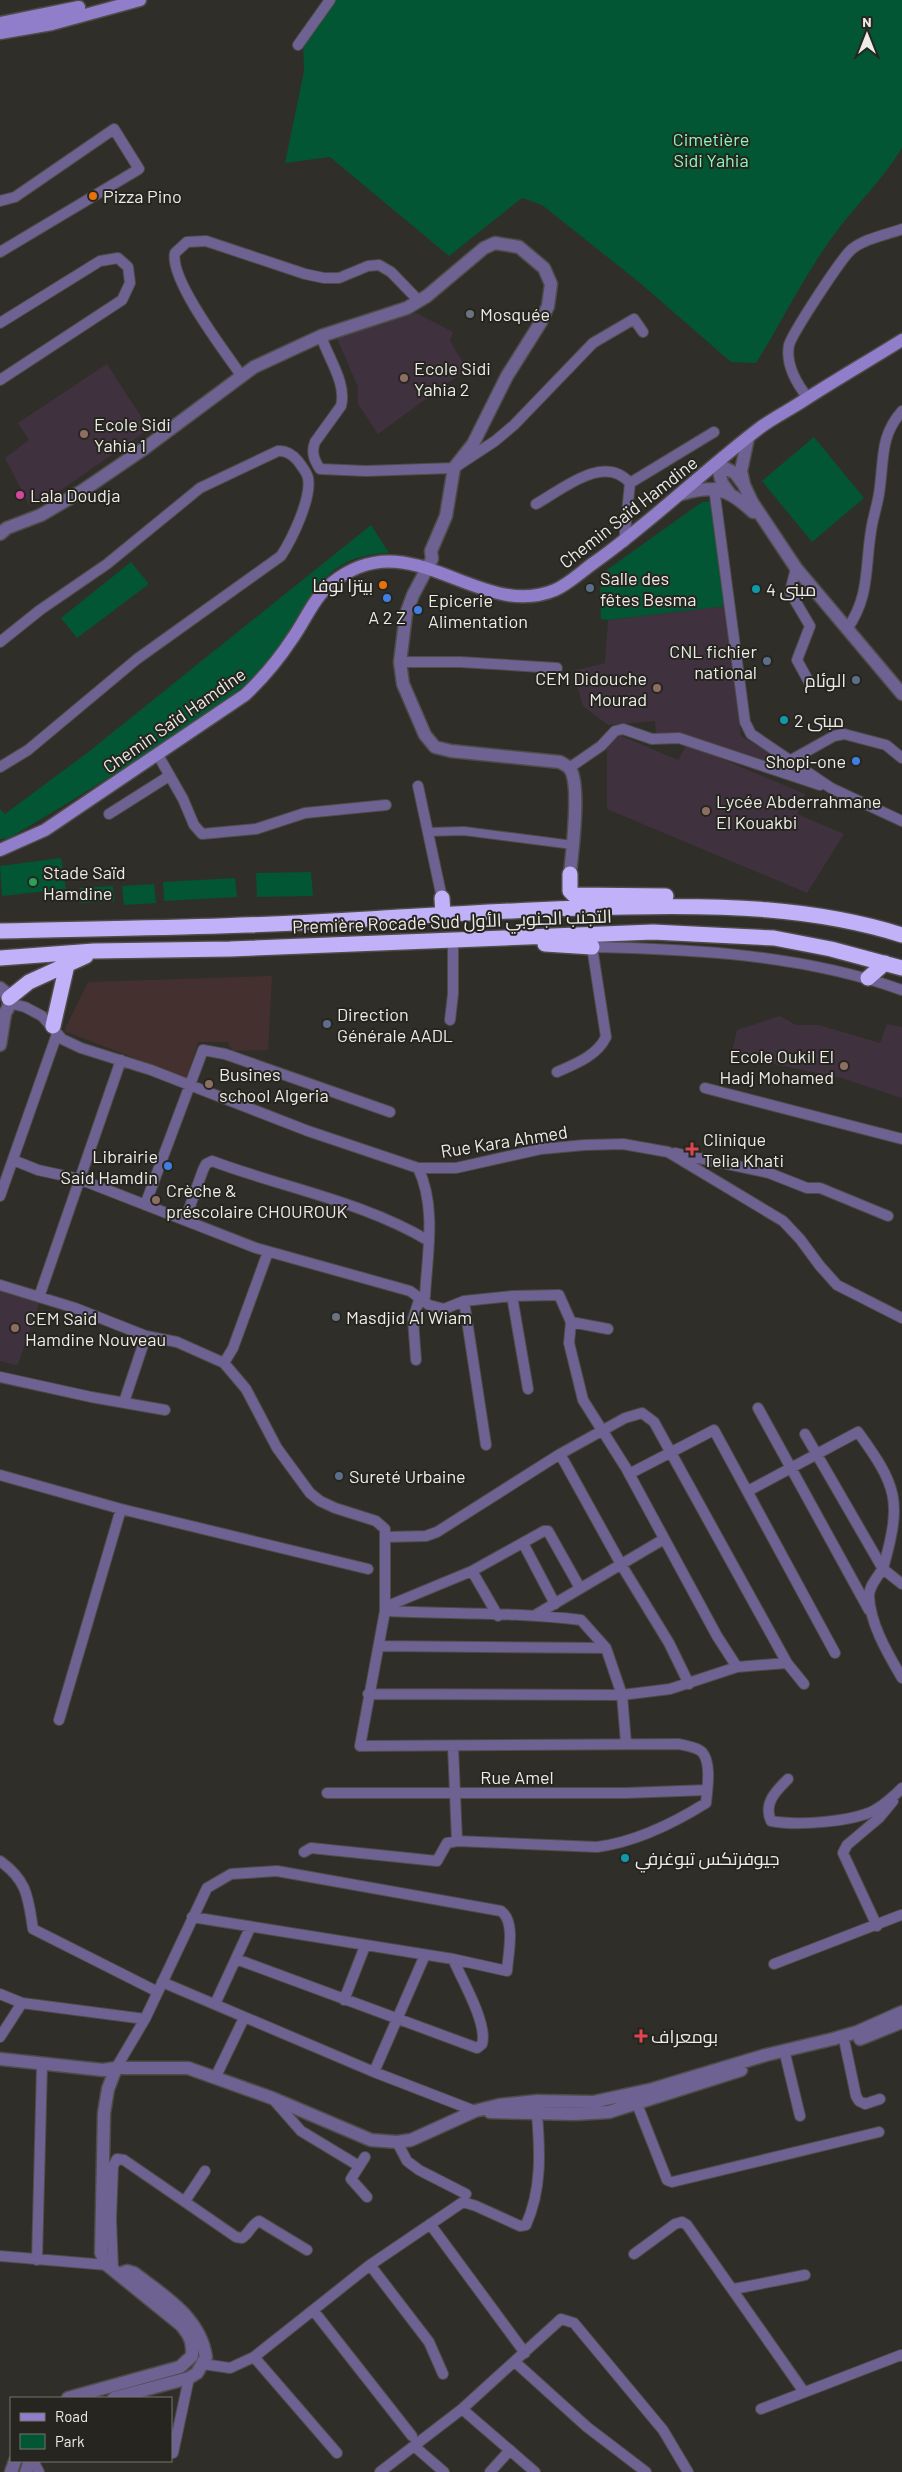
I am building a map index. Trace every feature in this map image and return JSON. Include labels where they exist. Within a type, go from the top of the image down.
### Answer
[{"type":"highway","points":[[570,874],[570,891],[574,895],[658,896],[694,905]]},
{"type":"highway","points":[[442,898],[443,915]]},
{"type":"highway","name":"Première Rocade Sud التجنب الجنوبي الأول","points":[[0,931],[197,928],[579,908],[721,905],[806,914],[880,929],[902,936]]},
{"type":"highway","name":"Première Rocade Sud التجنب الجنوبي الأول","points":[[0,958],[94,951],[230,949],[604,933],[716,934],[774,938],[831,949],[902,968]]},
{"type":"highway","points":[[457,939],[592,946]]},
{"type":"highway","points":[[5,1005],[29,982],[68,966],[94,951]]},
{"type":"highway","points":[[868,978],[886,963]]},
{"type":"highway","points":[[55,1030],[68,966]]},
{"type":"main road","points":[[0,23],[22,20],[108,0]]},
{"type":"main road","points":[[0,33],[44,26],[140,0]]},
{"type":"main road","name":"Chemin Saïd Hamdine","points":[[0,850],[45,830],[220,714],[261,680],[330,584],[343,576],[378,562],[393,562],[427,567],[508,596],[537,595],[556,590],[624,542],[761,427],[902,340]]},
{"type":"street","points":[[298,45],[330,0]]},
{"type":"street","points":[[0,201],[15,197],[114,129],[139,169],[0,252]]},
{"type":"street","points":[[808,398],[794,379],[790,361],[789,346],[802,320],[850,251],[862,243],[902,229]]},
{"type":"street","points":[[241,375],[198,312],[177,274],[174,264],[175,254],[187,242],[206,241],[324,278],[339,278],[368,266],[379,265],[391,272],[418,301]]},
{"type":"street","points":[[2,529],[41,515],[82,491],[145,448],[241,375],[267,359],[321,336],[399,311],[418,301],[471,257],[495,243],[519,247],[528,252],[544,268],[551,284],[548,306],[541,322],[507,376],[474,444],[454,468],[446,516],[427,567],[408,604],[400,662],[403,684],[411,706],[425,735],[435,746],[451,751],[560,762],[569,768],[573,777],[576,805],[570,874]]},
{"type":"street","points":[[0,323],[100,261],[118,258],[128,267],[130,283],[122,300],[0,380]]},
{"type":"street","points":[[321,336],[341,385],[342,399],[340,406],[313,447],[315,460],[320,469],[366,471],[454,468],[495,441],[514,425],[593,343],[634,319],[643,332]]},
{"type":"street","points":[[847,629],[861,608],[865,592],[868,546],[880,490],[888,430],[902,411]]},
{"type":"street","points":[[630,483],[714,432]]},
{"type":"street","points":[[744,485],[742,464],[748,438]]},
{"type":"street","points":[[0,642],[123,552],[200,488],[278,451],[284,450],[291,454],[306,472],[309,481],[304,504],[290,541],[281,556],[137,659],[28,750],[0,767]]},
{"type":"street","points":[[717,464],[735,473],[744,485],[767,526],[796,568],[902,694]]},
{"type":"street","points":[[717,464],[722,483],[730,494]]},
{"type":"street","points":[[536,504],[592,473],[608,470],[622,474],[630,483],[624,542]]},
{"type":"street","points":[[682,494],[714,488],[730,494],[742,501],[767,526]]},
{"type":"street","points":[[714,488],[745,722],[751,734],[831,788]]},
{"type":"street","points":[[796,568],[790,592],[810,626],[798,660],[809,682]]},
{"type":"street","points":[[400,662],[460,662],[557,668]]},
{"type":"street","points":[[569,768],[601,746],[615,730],[623,729],[652,739],[679,738],[831,788],[902,821]]},
{"type":"street","points":[[791,760],[834,736],[844,734],[886,745],[902,758]]},
{"type":"street","points":[[158,755],[183,799],[194,825],[199,832],[206,835],[256,829],[305,813],[386,805]]},
{"type":"street","points":[[109,814],[169,776]]},
{"type":"street","points":[[418,786],[442,898]]},
{"type":"street","points":[[428,832],[464,831],[573,845]]},
{"type":"street","points":[[450,1020],[457,939]]},
{"type":"street","points":[[557,1072],[593,1054],[602,1046],[606,1037],[592,946],[668,949],[738,955],[805,965],[868,978],[902,990]]},
{"type":"street","points":[[0,1045],[5,1005]]},
{"type":"street","name":"Rue Kara Ahmed","points":[[5,1005],[29,1009],[42,1016],[55,1030],[74,1045],[189,1085],[308,1132],[418,1168],[456,1168],[541,1149],[585,1145],[623,1144],[668,1152],[783,1221],[837,1285],[902,1318]]},
{"type":"street","points":[[0,1196],[55,1030]]},
{"type":"street","points":[[145,1205],[201,1051],[216,1051],[390,1112]]},
{"type":"street","points":[[39,1297],[121,1060]]},
{"type":"street","points":[[705,1088],[902,1139]]},
{"type":"street","points":[[668,1152],[769,1173],[808,1188],[820,1188],[888,1216]]},
{"type":"street","points":[[13,1160],[38,1170],[79,1179],[268,1252],[293,1257],[322,1268],[386,1283],[410,1291],[429,1305],[444,1309],[464,1301],[512,1296],[559,1295],[571,1322],[569,1343],[582,1400],[629,1474],[664,1540],[737,1666]]},
{"type":"street","points":[[185,1220],[203,1170],[206,1164],[212,1161],[326,1197],[401,1225],[428,1241]]},
{"type":"street","points":[[418,1168],[426,1195],[428,1241],[425,1296],[420,1297]]},
{"type":"street","points":[[224,1363],[233,1348],[268,1252]]},
{"type":"street","points":[[0,1284],[146,1336],[177,1342],[224,1363],[246,1389],[277,1448],[310,1493],[327,1504],[376,1521],[385,1529],[387,1537],[385,1609],[360,1746],[680,1744],[698,1749],[706,1760],[706,1803],[696,1810],[631,1840],[615,1845],[597,1847],[457,1841],[447,1843],[437,1861],[311,1848],[304,1852]]},
{"type":"street","points":[[512,1296],[528,1390]]},
{"type":"street","points":[[416,1360],[413,1319],[420,1297]]},
{"type":"street","points":[[464,1301],[486,1445]]},
{"type":"street","points":[[571,1322],[608,1329]]},
{"type":"street","points":[[124,1402],[146,1336]]},
{"type":"street","points":[[0,1377],[97,1398],[165,1410]]},
{"type":"street","points":[[758,1408],[878,1626]]},
{"type":"street","points":[[387,1537],[426,1536],[438,1532],[560,1454],[625,1418],[642,1413],[654,1422],[787,1663],[804,1684]]},
{"type":"street","points":[[629,1474],[714,1430],[835,1653]]},
{"type":"street","points":[[748,1491],[858,1432],[886,1471],[897,1499],[896,1530],[883,1569],[872,1584],[869,1595],[886,1650],[902,1678]]},
{"type":"street","points":[[805,1434],[883,1569],[902,1584]]},
{"type":"street","points":[[560,1454],[622,1566],[669,1643],[689,1684]]},
{"type":"street","points":[[0,1475],[121,1509],[368,1569]]},
{"type":"street","points":[[59,1720],[121,1509]]},
{"type":"street","points":[[385,1609],[472,1571],[544,1531],[548,1531],[580,1588]]},
{"type":"street","points":[[537,1614],[664,1540]]},
{"type":"street","points":[[523,1543],[556,1604]]},
{"type":"street","points":[[472,1571],[498,1616]]},
{"type":"street","points":[[385,1609],[498,1616],[537,1614],[581,1620],[606,1648],[622,1695],[626,1743]]},
{"type":"street","points":[[379,1646],[606,1648]]},
{"type":"street","points":[[368,1694],[622,1695],[670,1689],[737,1666],[787,1663]]},
{"type":"street","points":[[453,1746],[457,1841]]},
{"type":"street","points":[[788,1779],[769,1802],[767,1812],[771,1821],[801,1823],[836,1820],[873,1811],[902,1789]]},
{"type":"street","points":[[877,1926],[843,1852],[844,1848],[879,1818],[902,1789]]},
{"type":"street","name":"Rue Amel","points":[[326,1793],[626,1793],[707,1790]]},
{"type":"street","points":[[0,1861],[14,1871],[26,1890],[33,1929],[160,1987],[215,2004],[374,2072],[475,2111],[537,2114],[609,2112],[786,2058],[844,2044],[902,2022]]},
{"type":"street","points":[[72,2397],[180,2368],[192,2356],[192,2343],[181,2325],[103,2260],[100,2245],[104,2113],[108,2089],[116,2068],[146,2019],[192,1917],[207,1888],[221,1878],[231,1874],[277,1871],[501,1910],[506,1914],[509,1931],[506,1971],[453,1959],[250,1928],[192,1917]]},
{"type":"street","points":[[774,1964],[877,1926],[901,1915]]},
{"type":"street","points":[[215,2004],[250,1928]]},
{"type":"street","points":[[344,2000],[365,1946]]},
{"type":"street","points":[[374,2072],[425,1955]]},
{"type":"street","points":[[236,1959],[477,2048],[482,2044],[484,2038],[480,2019],[453,1959]]},
{"type":"street","points":[[0,1994],[22,2003],[146,2019]]},
{"type":"street","points":[[0,2037],[22,2003]]},
{"type":"street","points":[[0,2059],[100,2070],[116,2068],[188,2068],[216,2076],[272,2098],[371,2140],[397,2142],[411,2140],[475,2111],[499,2105],[538,2101],[593,2102],[638,2092],[766,2055],[857,2032],[902,2012]]},
{"type":"street","points":[[216,2076],[244,2018]]},
{"type":"street","points":[[844,2044],[856,2096],[859,2101],[865,2104],[880,2099]]},
{"type":"street","points":[[0,2052],[100,2062],[116,2068]]},
{"type":"street","points":[[786,2058],[800,2116]]},
{"type":"street","points":[[37,2260],[42,2065]]},
{"type":"street","points":[[272,2098],[301,2131],[362,2161],[350,2179],[367,2196]]},
{"type":"street","points":[[637,2104],[667,2180],[672,2182],[879,2132]]},
{"type":"street","points":[[203,2364],[230,2368],[254,2357],[370,2265],[463,2202],[520,2226],[526,2224],[539,2185],[540,2148],[537,2114]]},
{"type":"street","points":[[397,2142],[407,2161],[419,2170],[466,2194]]},
{"type":"street","points":[[113,2269],[111,2219],[114,2162],[118,2159],[124,2160],[236,2237],[242,2238],[258,2221],[307,2250]]},
{"type":"street","points":[[185,2201],[205,2171]]},
{"type":"street","points":[[634,2254],[675,2224],[682,2222],[694,2232],[804,2392]]},
{"type":"street","points":[[430,2224],[525,2353]]},
{"type":"street","points":[[0,2256],[127,2271],[134,2274],[186,2315],[194,2325],[204,2345],[206,2357],[197,2373],[189,2378],[118,2397]]},
{"type":"street","points":[[370,2265],[429,2342],[442,2374]]},
{"type":"street","points":[[734,2289],[805,2275]]},
{"type":"street","points":[[313,2310],[413,2441],[444,2472]]},
{"type":"street","points":[[380,2472],[413,2441],[462,2409],[516,2362],[561,2319],[574,2324],[663,2430],[688,2472]]},
{"type":"street","points":[[761,2409],[902,2356]]},
{"type":"street","points":[[254,2357],[337,2453]]},
{"type":"street","points":[[516,2362],[587,2427],[646,2472]]},
{"type":"street","points":[[173,2453],[189,2378]]},
{"type":"street","points":[[462,2409],[535,2472]]},
{"type":"street","points":[[490,2472],[510,2450]]},
{"type":"shaded area","name":"Ecole Sidi Yahia 2","points":[[416,313],[453,332],[450,341],[467,369],[378,434],[358,404],[358,387],[336,336],[391,316]]},
{"type":"shaded area","name":"Ecole Sidi Yahia 1","points":[[107,364],[149,429],[51,497],[29,505],[5,458],[29,440],[18,423]]},
{"type":"shaded area","name":"CEM Didouche Mourad","points":[[726,606],[741,736],[804,773],[803,776],[674,732],[656,736],[655,721],[608,725],[583,706],[573,671],[605,663],[608,620]]},
{"type":"shaded area","name":"Lycée Abderrahmane El Kouakbi","points":[[617,734],[678,760],[687,744],[805,794],[797,814],[844,834],[807,893],[607,809],[607,747]]},
{"type":"shaded area","points":[[272,976],[268,1050],[234,1051],[228,1042],[198,1042],[187,1078],[64,1031],[88,982]]},
{"type":"shaded area","name":"Ecole Oukil El Hadj Mohamed","points":[[780,1016],[796,1025],[819,1025],[880,1043],[887,1024],[902,1027],[902,1098],[841,1078],[731,1055],[737,1030]]},
{"type":"shaded area","name":"CEM Said Hamdine Nouveau","points":[[0,1282],[42,1295],[18,1364],[15,1365],[0,1361]]},
{"type":"green space","name":"Cimetière Sidi Yahia","points":[[334,0],[902,0],[902,148],[887,170],[844,221],[825,247],[756,363],[731,362],[640,283],[542,205],[522,198],[449,256],[330,157],[285,163],[304,71],[303,40]]},
{"type":"green space","points":[[814,437],[864,498],[812,542],[762,481]]},
{"type":"green space","points":[[712,501],[726,606],[608,620],[601,619],[600,587],[605,586],[604,572],[702,502]]},
{"type":"green space","points":[[371,525],[389,553],[363,556],[342,565],[326,577],[314,592],[280,646],[266,664],[242,687],[203,717],[104,780],[9,838],[0,839],[0,809],[5,814],[87,753]]},
{"type":"green space","points":[[131,562],[149,584],[77,638],[61,618]]},
{"type":"green space","name":"Stade Saïd Hamdine","points":[[61,858],[66,889],[2,896],[0,866]]},
{"type":"green space","points":[[311,872],[313,896],[257,897],[256,873]]},
{"type":"green space","points":[[235,878],[237,897],[164,901],[163,882]]},
{"type":"green space","points":[[154,884],[156,903],[124,905],[122,886]]},
{"type":"green space","points":[[113,886],[114,901],[81,903],[80,888]]},
{"type":"place","name":"Pizza Pino","points":[[93,196]]},
{"type":"place","name":"Mosquée","points":[[470,314]]},
{"type":"place","name":"Ecole Sidi Yahia 2","points":[[404,378]]},
{"type":"place","name":"Ecole Sidi Yahia 1","points":[[84,434]]},
{"type":"place","name":"Lala Doudja","points":[[20,495]]},
{"type":"place","name":"بيتزا نوفا","points":[[383,585]]},
{"type":"place","name":"Salle des fêtes Besma","points":[[590,588]]},
{"type":"place","name":"مبنى 4","points":[[756,589]]},
{"type":"place","name":"A 2 Z","points":[[387,598]]},
{"type":"place","name":"Epicerie Alimentation","points":[[418,610]]},
{"type":"place","name":"CNL fichier national","points":[[767,661]]},
{"type":"place","name":"الوئام","points":[[856,680]]},
{"type":"place","name":"CEM Didouche Mourad","points":[[657,688]]},
{"type":"place","name":"مبنى 2","points":[[784,720]]},
{"type":"place","name":"Shopi-one","points":[[856,761]]},
{"type":"place","name":"Lycée Abderrahmane El Kouakbi","points":[[706,811]]},
{"type":"place","name":"Stade Saïd Hamdine","points":[[33,882]]},
{"type":"place","name":"Direction Générale AADL","points":[[327,1024]]},
{"type":"place","name":"Ecole Oukil El Hadj Mohamed","points":[[844,1066]]},
{"type":"place","name":"Busines school Algeria","points":[[209,1084]]},
{"type":"place","name":"Clinique Telia Khati","points":[[692,1149]]},
{"type":"place","name":"Librairie Said Hamdin","points":[[168,1166]]},
{"type":"place","name":"Crèche & préscolaire CHOUROUK","points":[[156,1200]]},
{"type":"place","name":"Masdjid Al Wiam","points":[[336,1317]]},
{"type":"place","name":"CEM Said Hamdine Nouveau","points":[[15,1328]]},
{"type":"place","name":"Sureté Urbaine","points":[[339,1476]]},
{"type":"place","name":"جيوفرتكس تبوغرفي","points":[[625,1858]]},
{"type":"place","name":"بومعراف","points":[[641,2036]]}]
